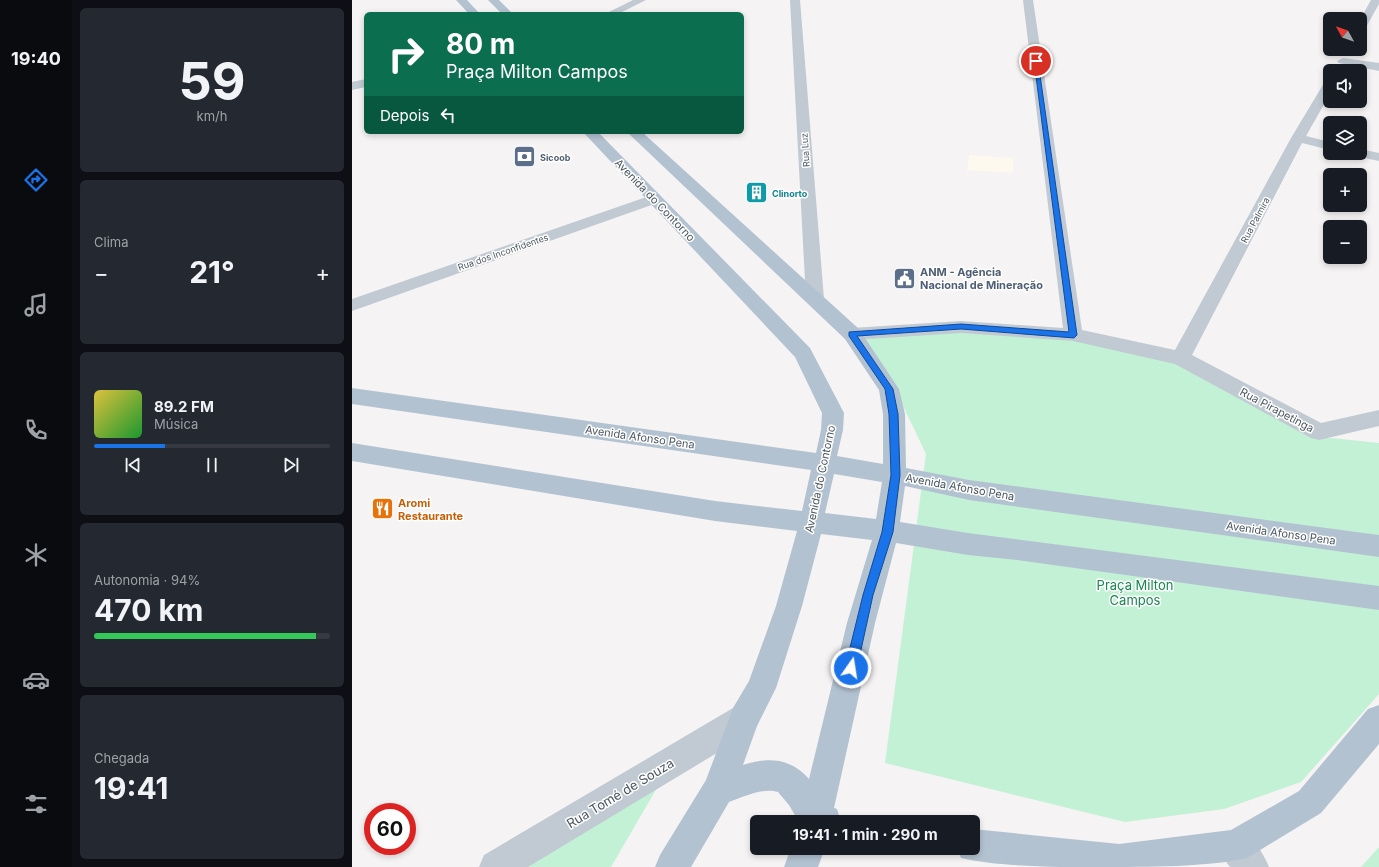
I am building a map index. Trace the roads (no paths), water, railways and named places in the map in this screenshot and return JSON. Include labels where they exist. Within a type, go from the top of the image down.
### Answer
[{"type":"main road","points":[[461,0],[473,12]]},
{"type":"main road","points":[[493,0],[506,12]]},
{"type":"main road","name":"Avenida do Contorno","points":[[592,134],[803,353],[833,413],[832,430],[811,524],[789,606],[761,688],[744,719],[718,790],[672,867]]},
{"type":"main road","points":[[636,134],[852,334],[889,389],[894,414],[895,475],[888,532],[861,623],[820,815]]},
{"type":"main road","name":"Avenida Afonso Pena","points":[[352,396],[824,463],[895,475],[969,490],[1379,546]]},
{"type":"main road","points":[[352,452],[715,511],[811,524],[888,532],[968,544],[1025,550],[1379,598]]},
{"type":"main road","points":[[980,847],[1119,861],[1243,856],[1310,802],[1379,720]]},
{"type":"main road","points":[[718,790],[764,775],[777,775],[788,779],[810,815]]},
{"type":"main road","points":[[801,867],[806,855]]},
{"type":"street","points":[[614,12],[641,0]]},
{"type":"street","name":"Rua Luz","points":[[795,0],[815,299]]},
{"type":"street","points":[[1028,0],[1074,335]]},
{"type":"street","points":[[1367,16],[1376,0]]},
{"type":"street","points":[[1341,64],[1346,56]]},
{"type":"street","points":[[1343,61],[1379,67]]},
{"type":"street","points":[[352,86],[364,83]]},
{"type":"street","name":"Rua Palmira","points":[[1181,358],[1298,138],[1323,95]]},
{"type":"street","points":[[1298,138],[1323,144]]},
{"type":"street","points":[[1367,154],[1379,157]]},
{"type":"street","name":"Rua dos Inconfidentes","points":[[352,305],[655,199]]},
{"type":"street","points":[[852,334],[961,327],[1074,335],[1181,358]]},
{"type":"street","name":"Rua Pirapetinga","points":[[1181,358],[1319,432],[1379,418]]},
{"type":"street","name":"Rua Tomé de Souza","points":[[496,867],[744,719]]},
{"type":"place","name":"Sicoob","points":[[525,157]]},
{"type":"place","name":"Clinorto","points":[[757,193]]},
{"type":"place","name":"ANM - Agência Nacional de Mineração","points":[[905,278]]},
{"type":"place","name":"Aromi Restaurante","points":[[382,509]]},
{"type":"park label","name":"Praça Milton Campos","points":[[1135,592]]}]
